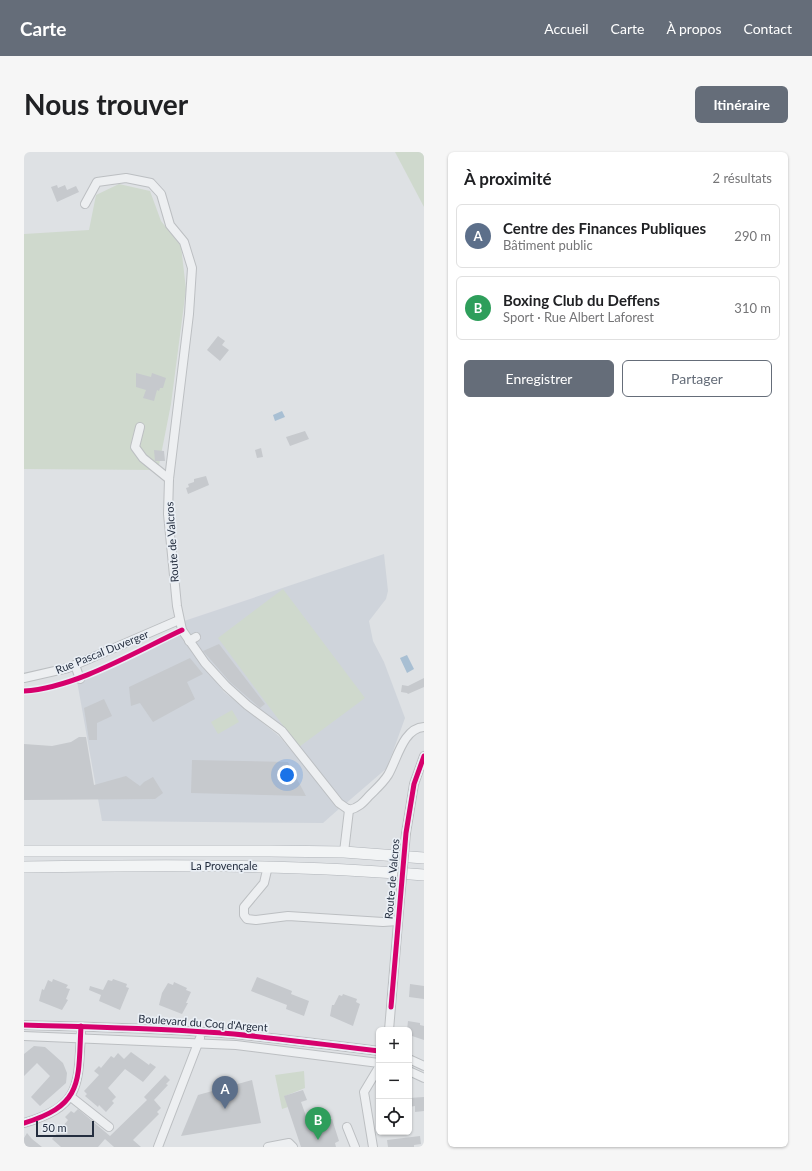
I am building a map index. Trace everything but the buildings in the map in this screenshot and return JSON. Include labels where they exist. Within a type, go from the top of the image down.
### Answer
[{"type":"highway","name":"La Provençale","points":[[24,851],[344,852],[424,858]]},
{"type":"highway","name":"La Provençale","points":[[24,867],[233,865],[346,868],[424,875]]},
{"type":"highway","points":[[24,874],[233,865]]},
{"type":"street","name":"Route de Valcros","points":[[85,204],[97,182],[126,178],[151,182],[161,194],[170,225],[184,242],[192,268],[187,336],[169,479],[168,514],[178,620],[182,630],[193,639],[226,686],[246,705],[282,731],[339,803],[349,810]]},
{"type":"street","points":[[140,427],[135,447],[143,458],[169,479]]},
{"type":"street","name":"Rue Pascal Duverger","points":[[24,678],[75,665],[178,620]]},
{"type":"street","points":[[75,665],[80,680]]},
{"type":"street","points":[[344,852],[349,810],[354,809],[361,804],[385,780],[408,736],[414,730],[424,727]]},
{"type":"street","name":"Route de Valcros","points":[[389,1027],[406,833],[414,784],[424,756]]},
{"type":"street","points":[[268,866],[264,883],[244,907],[244,915],[248,919],[256,920],[288,916],[383,922],[398,921]]},
{"type":"street","name":"Boulevard du Coq d'Argent","points":[[24,1025],[81,1026],[201,1032],[272,1038],[376,1051]]},
{"type":"street","points":[[24,1123],[53,1112],[70,1097],[79,1074],[81,1026]]},
{"type":"street","points":[[158,1147],[199,1042],[201,1032]]},
{"type":"street","name":"Boulevard du Coq d'Argent","points":[[24,1036],[199,1042],[265,1048],[376,1063]]},
{"type":"street","points":[[412,1060],[424,1066]]},
{"type":"street","points":[[412,1072],[424,1078]]},
{"type":"street","points":[[373,1147],[364,1092],[376,1073]]},
{"type":"street","points":[[70,1097],[109,1127]]},
{"type":"street","points":[[347,1127],[355,1147]]},
{"type":"street","points":[[268,1147],[289,1143],[293,1147]]},
{"type":"shaded area","points":[[395,152],[424,152],[424,207]]},
{"type":"shaded area","points":[[119,184],[150,191],[161,221],[181,246],[186,289],[171,404],[158,470],[24,469],[24,234],[89,230],[96,195]]},
{"type":"shaded area","points":[[384,554],[388,591],[386,599],[369,621],[373,641],[384,662],[405,718],[387,768],[344,805],[301,750],[228,685],[193,643],[198,641],[195,635],[189,637],[181,622]]},
{"type":"shaded area","points":[[283,589],[365,698],[299,747],[218,638]]},
{"type":"shaded area","points":[[180,633],[224,692],[279,736],[340,808],[323,823],[102,821],[77,681]]},
{"type":"shaded area","points":[[232,710],[239,722],[218,734],[211,722]]},
{"type":"shaded area","points":[[304,1071],[305,1088],[285,1096],[288,1107],[282,1109],[275,1075]]},
{"type":"water","points":[[282,411],[285,417],[275,421],[273,415]]},
{"type":"water","points":[[407,655],[414,669],[407,673],[400,658]]},
{"type":"cycle path","points":[[24,691],[44,688],[84,676],[104,668],[182,630]]},
{"type":"cycle path","points":[[391,1007],[406,833],[414,784],[424,756]]},
{"type":"cycle path","points":[[24,1025],[182,1030],[234,1034],[376,1051]]},
{"type":"cycle path","points":[[24,1123],[44,1116],[58,1108],[68,1099],[74,1088],[77,1076],[81,1026]]},
{"type":"place","name":"Centre des Finances Publiques","points":[[225,1109]]},
{"type":"place","name":"Boxing Club du Deffens","points":[[318,1140]]}]
